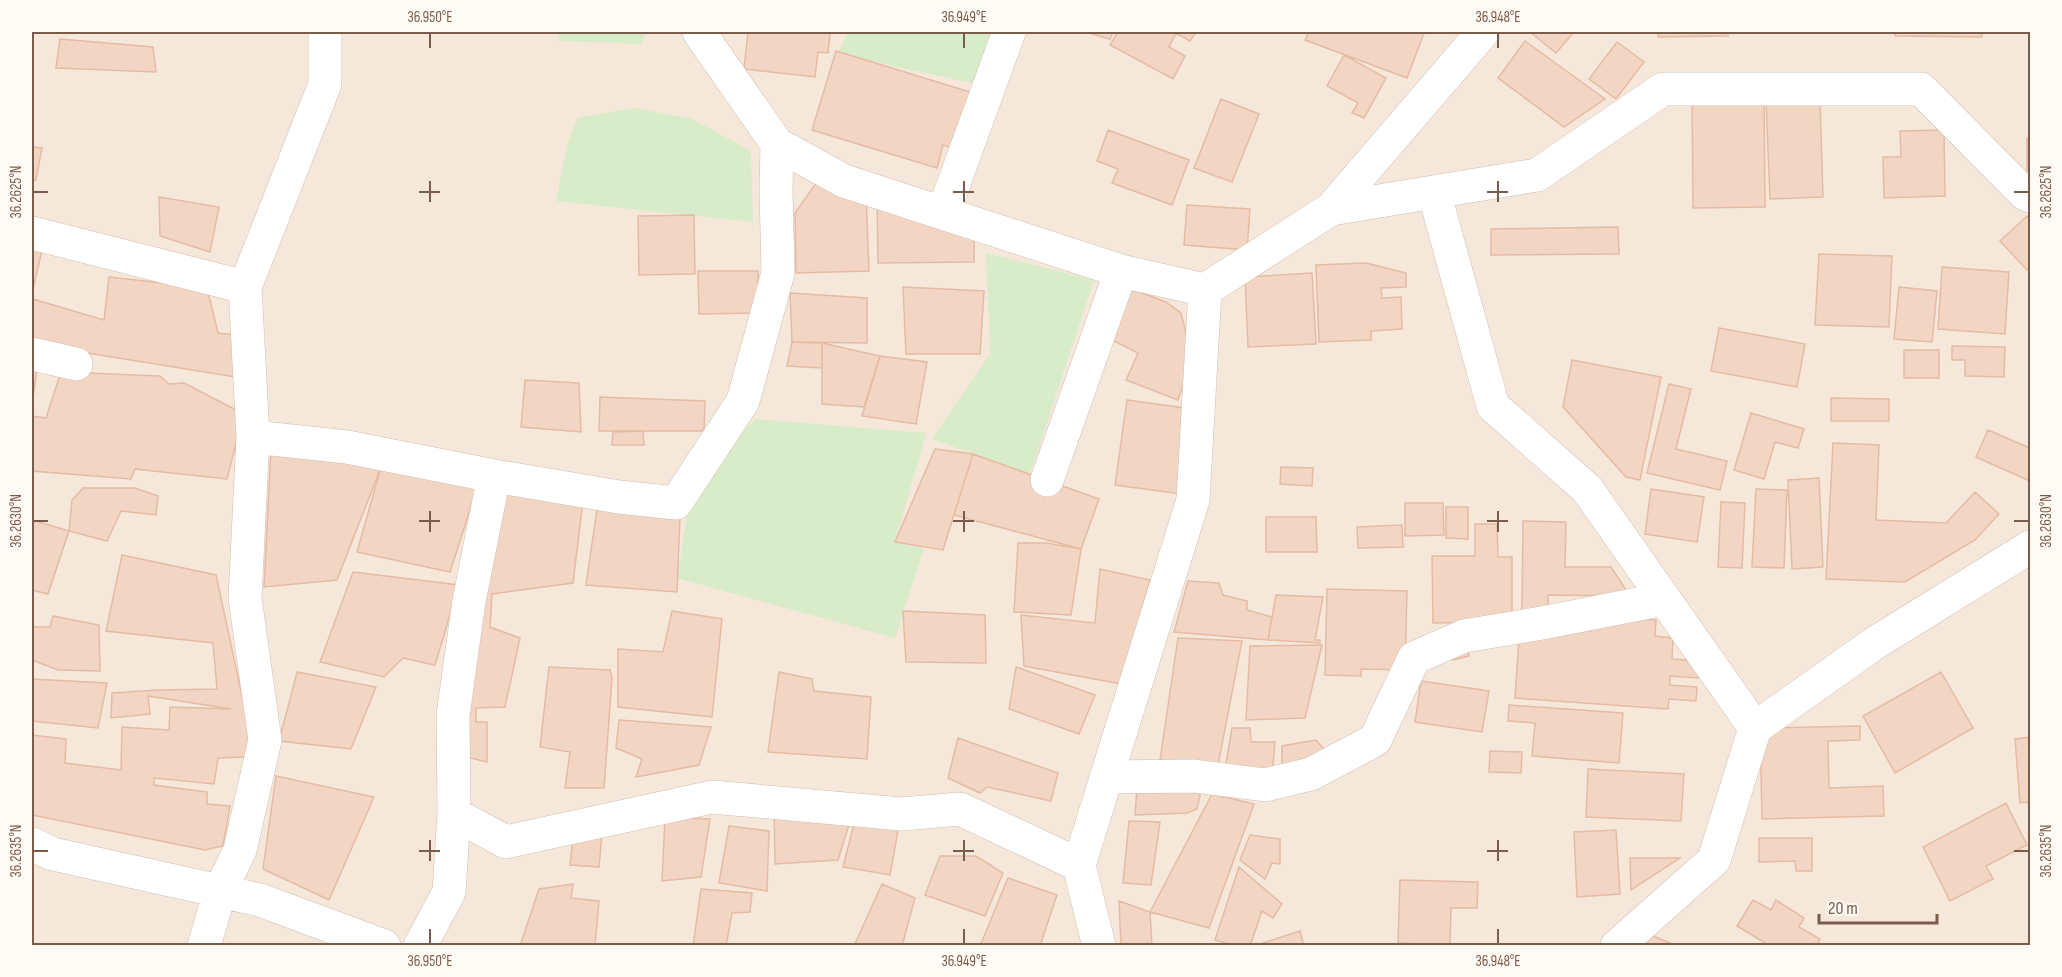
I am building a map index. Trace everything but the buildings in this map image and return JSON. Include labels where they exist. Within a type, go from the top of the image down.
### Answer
[{"type":"street","points":[[204,945],[220,891],[240,850],[265,740],[245,598],[253,437],[245,287],[325,84],[324,32]]},
{"type":"street","points":[[699,32],[777,144],[844,181],[1121,271],[1205,290],[1331,209],[1483,32]]},
{"type":"street","points":[[944,213],[1009,32]]},
{"type":"street","points":[[1331,209],[1537,175],[1663,89],[1921,89],[2025,194],[2031,196]]},
{"type":"street","points":[[253,437],[346,447],[494,476],[676,504],[743,401],[746,391],[778,273],[777,144]]},
{"type":"street","points":[[1434,192],[1493,406],[1587,489],[1755,728]]},
{"type":"street","points":[[32,233],[245,287]]},
{"type":"street","points":[[1047,480],[1121,271]]},
{"type":"street","points":[[1099,945],[1078,866],[1193,500],[1205,290]]},
{"type":"street","points":[[32,354],[76,364]]},
{"type":"street","points":[[420,945],[448,892],[454,814],[453,715],[469,601],[494,476]]},
{"type":"street","points":[[1617,945],[1714,860],[1755,728],[1875,643],[2031,547]]},
{"type":"street","points":[[1106,777],[1194,776],[1265,785],[1311,774],[1375,740],[1414,658],[1464,636],[1542,624],[1664,599]]},
{"type":"street","points":[[454,814],[506,842],[712,797],[901,814],[960,809],[1078,866]]},
{"type":"street","points":[[32,844],[53,854],[260,900],[384,945]]},
{"type":"shaded area","points":[[32,32],[2030,32],[2030,945],[32,945]]},
{"type":"green space","points":[[559,32],[646,32],[642,44],[559,41]]},
{"type":"green space","points":[[848,32],[999,32],[980,85],[838,54]]},
{"type":"green space","points":[[633,108],[690,118],[751,151],[753,222],[556,201],[567,146],[577,118]]},
{"type":"green space","points":[[986,253],[1094,280],[1030,474],[932,439],[990,354]]},
{"type":"green space","points":[[756,419],[926,433],[895,542],[924,548],[895,638],[677,578],[694,475]]}]
